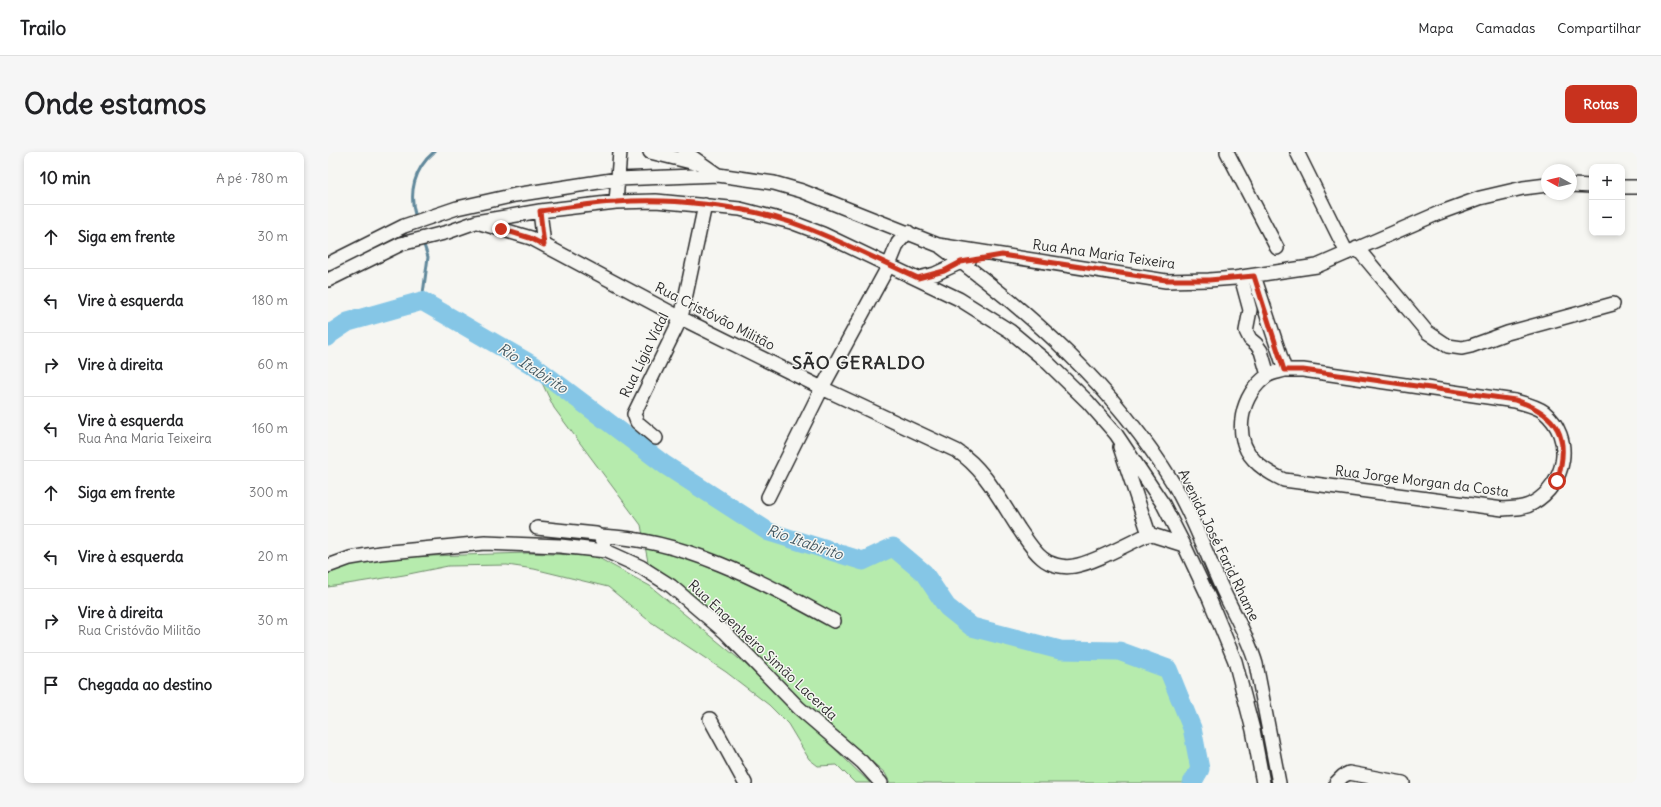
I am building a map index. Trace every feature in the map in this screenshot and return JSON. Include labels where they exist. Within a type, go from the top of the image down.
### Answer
[{"type":"street","points":[[616,202],[620,152]]},
{"type":"street","points":[[650,152],[703,165]]},
{"type":"street","name":"Rua Ana Maria Teixeira","points":[[685,152],[718,175],[774,183],[802,191],[938,245],[1166,280],[1209,280],[1317,266],[1480,198],[1523,188],[1541,186]]},
{"type":"street","points":[[1227,152],[1277,248]]},
{"type":"street","points":[[1297,152],[1352,251],[1427,332],[1448,346],[1462,348],[1471,346],[1507,333],[1614,304]]},
{"type":"street","points":[[328,264],[404,226],[440,212],[515,195],[618,179],[718,175]]},
{"type":"street","points":[[1577,185],[1589,186]]},
{"type":"street","points":[[1625,187],[1637,187]]},
{"type":"street","points":[[328,280],[401,244],[448,232],[476,222],[540,211],[616,202],[656,202],[740,209],[791,222],[823,234],[918,278],[958,299],[1010,331],[1046,361],[1088,402],[1116,434],[1163,504],[1184,545],[1235,661],[1253,730],[1262,783]]},
{"type":"street","name":"Rua Lígia Vidal","points":[[656,438],[637,422],[634,414],[681,318],[705,205]]},
{"type":"street","points":[[540,211],[544,245]]},
{"type":"street","name":"Rua Cristóvão Militão","points":[[476,222],[515,233],[544,245],[681,318],[822,388],[965,456],[984,475],[1037,553],[1043,559],[1051,563],[1067,567],[1083,564],[1149,534]]},
{"type":"street","points":[[768,497],[822,388],[889,265],[898,243],[908,232]]},
{"type":"street","name":"Avenida José Farid Rhame","points":[[938,245],[961,262],[1048,334],[1097,383],[1146,442],[1174,484],[1196,529],[1232,611],[1251,646],[1280,783]]},
{"type":"street","points":[[918,278],[944,271],[961,262],[1002,255]]},
{"type":"street","points":[[1247,276],[1284,370]]},
{"type":"street","points":[[1247,276],[1250,310],[1246,331],[1250,339],[1261,351],[1268,374]]},
{"type":"street","name":"Rua Jorge Morgan da Costa","points":[[1284,370],[1303,370],[1327,373],[1515,400],[1531,405],[1543,412],[1559,432],[1563,448],[1562,465],[1557,481],[1546,494],[1532,504],[1520,508],[1503,509],[1284,480],[1268,472],[1253,459],[1244,444],[1241,427],[1244,410],[1249,396],[1268,374],[1284,370]]},
{"type":"street","points":[[1116,434],[1149,534],[1184,545]]},
{"type":"street","points":[[537,528],[575,531],[600,536],[648,541],[732,568],[776,589],[834,621]]},
{"type":"street","points":[[600,536],[604,541],[606,551]]},
{"type":"street","name":"Rua Engenheiro Simão Lacerda","points":[[328,566],[350,558],[373,554],[425,547],[485,543],[560,546],[606,551],[641,567],[671,586],[725,632],[794,703],[862,762],[880,783]]},
{"type":"street","points":[[710,719],[745,783]]},
{"type":"street","points":[[1340,779],[1349,773],[1357,773],[1403,783]]},
{"type":"green space","points":[[534,366],[665,465],[769,532],[863,561],[893,547],[924,573],[948,607],[972,627],[1060,650],[1119,651],[1168,669],[1192,728],[1200,769],[1192,783],[890,783],[885,773],[801,701],[726,628],[648,562],[641,525],[554,408]]},
{"type":"green space","points":[[528,553],[595,556],[650,586],[755,672],[870,783],[855,783],[837,765],[818,766],[809,759],[788,724],[769,705],[726,672],[648,620],[608,587],[534,569],[507,565],[448,566],[404,575],[328,587],[328,569],[364,558]]},
{"type":"waterway","points":[[416,218],[413,200],[414,182],[422,166],[434,152]]},
{"type":"waterway","points":[[422,301],[428,257],[423,242]]},
{"type":"waterway","name":"Rio Itabirito","points":[[328,337],[348,322],[422,301],[534,366],[665,465],[769,532],[863,561],[893,547],[924,573],[947,607],[972,627],[1060,650],[1119,651],[1168,669],[1192,728],[1200,769],[1192,783]]},
{"type":"district","name":"SÃO GERALDO","points":[[859,362]]},
{"type":"route","points":[[501,229],[530,238],[544,245],[540,211],[616,202],[656,202],[705,205],[740,209],[791,222],[823,234],[918,278],[944,271],[961,262],[1002,255],[1166,280],[1209,280],[1254,276],[1284,370],[1303,370],[1515,400],[1531,405],[1543,412],[1559,432],[1563,448],[1562,465],[1557,481]]}]
